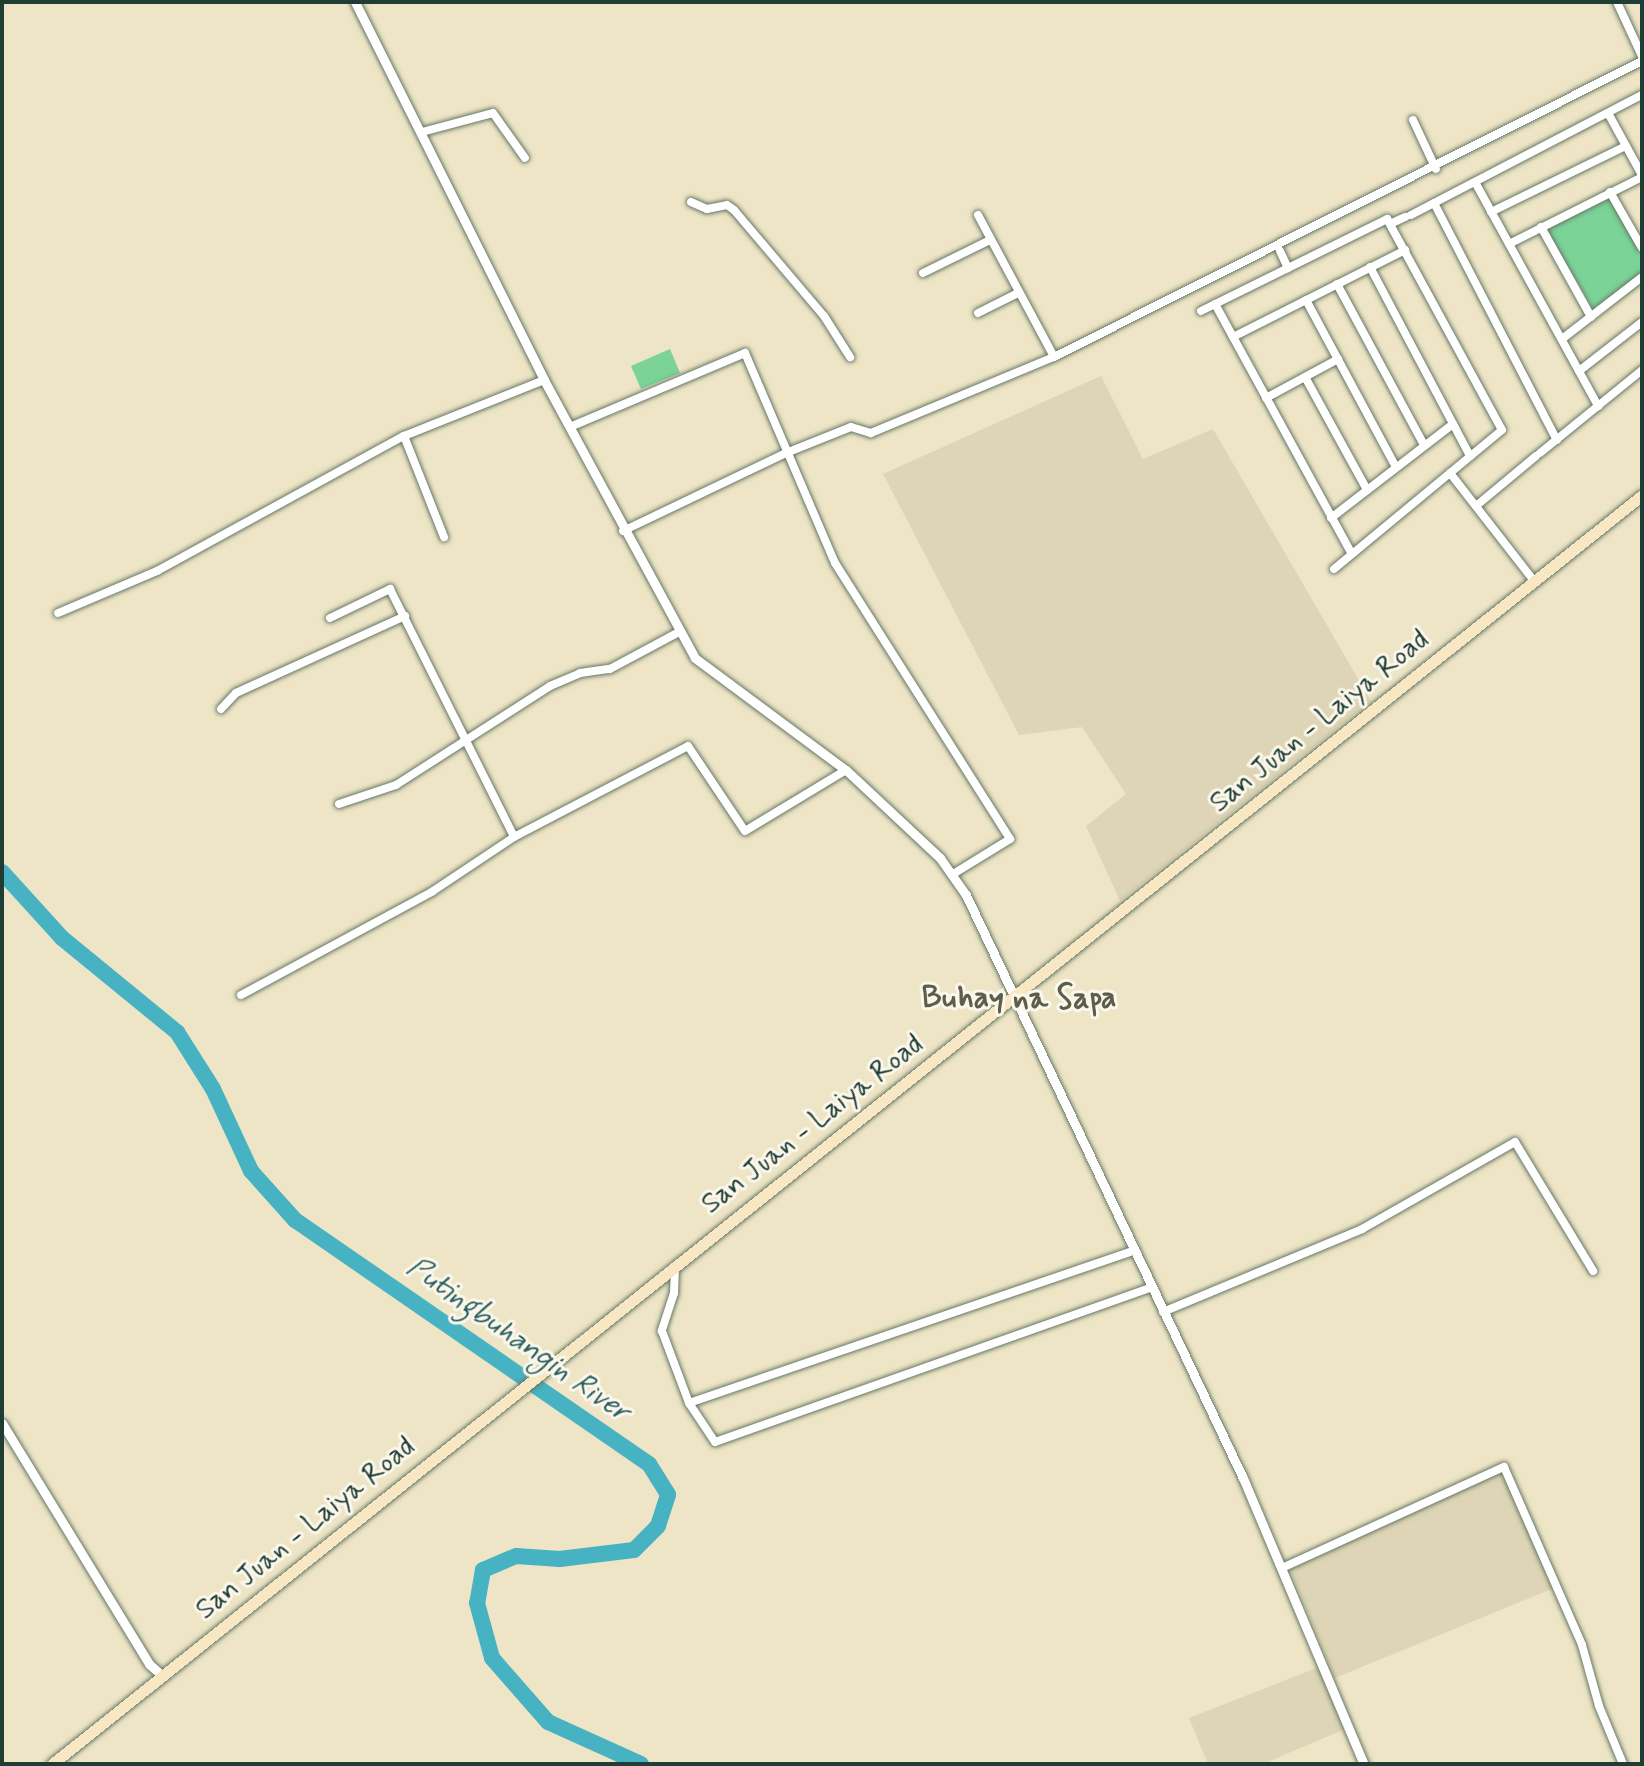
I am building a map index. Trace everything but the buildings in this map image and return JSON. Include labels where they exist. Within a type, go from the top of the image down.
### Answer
[{"type":"main road","name":"San Juan - Laiya Road","points":[[52,1764],[1642,495]]},
{"type":"street","points":[[355,2],[544,380],[679,632],[713,676],[846,770],[953,874],[1282,1568],[1364,1764]]},
{"type":"street","points":[[623,531],[786,453],[851,427],[871,433],[1054,357],[1436,169],[1642,59],[1617,2]]},
{"type":"street","points":[[1390,224],[1641,97]]},
{"type":"street","points":[[422,132],[493,113],[525,158]]},
{"type":"street","points":[[1509,244],[1642,176],[1608,113]]},
{"type":"street","points":[[1413,120],[1436,169]]},
{"type":"street","points":[[1491,212],[1626,146]]},
{"type":"street","points":[[1475,182],[1598,406]]},
{"type":"street","points":[[1610,192],[1642,248]]},
{"type":"street","points":[[691,202],[707,209],[727,205],[734,210],[824,316],[850,357]]},
{"type":"street","points":[[1434,203],[1557,440]]},
{"type":"street","points":[[978,215],[1054,357]]},
{"type":"street","points":[[1201,311],[1387,219],[1502,430],[1334,569]]},
{"type":"street","points":[[1541,227],[1591,317]]},
{"type":"street","points":[[923,273],[990,240]]},
{"type":"street","points":[[1233,337],[1405,250]]},
{"type":"street","points":[[1280,251],[1288,268]]},
{"type":"street","points":[[1370,267],[1470,456]]},
{"type":"street","points":[[1562,339],[1642,277]]},
{"type":"street","points":[[1337,284],[1424,445]]},
{"type":"street","points":[[978,313],[1018,293]]},
{"type":"street","points":[[1306,300],[1396,467]]},
{"type":"street","points":[[1215,304],[1352,554]]},
{"type":"street","points":[[1579,371],[1642,322]]},
{"type":"street","points":[[570,427],[745,353],[835,563],[1010,839],[953,874]]},
{"type":"street","points":[[1266,398],[1338,359]]},
{"type":"street","points":[[1476,506],[1642,370]]},
{"type":"street","points":[[1305,377],[1367,490]]},
{"type":"street","points":[[58,613],[157,571],[404,436],[544,380]]},
{"type":"street","points":[[1331,518],[1453,424]]},
{"type":"street","points":[[404,436],[444,537]]},
{"type":"street","points":[[1450,473],[1534,581]]},
{"type":"street","points":[[330,618],[390,589],[514,837]]},
{"type":"street","points":[[221,709],[236,693],[405,616]]},
{"type":"street","points":[[339,804],[396,785],[558,682],[610,669],[679,632]]},
{"type":"street","points":[[241,995],[433,891],[514,837],[688,746],[745,831],[846,770]]},
{"type":"street","points":[[1163,1312],[1362,1229],[1515,1142],[1593,1271]]},
{"type":"street","points":[[689,1403],[1132,1251]]},
{"type":"street","points":[[675,1265],[674,1293],[662,1331],[689,1403],[715,1442],[1151,1288]]},
{"type":"street","points":[[2,1423],[149,1664],[163,1676]]},
{"type":"street","points":[[1282,1568],[1504,1467],[1582,1645],[1599,1706],[1623,1764]]},
{"type":"shaded area","points":[[1101,376],[1143,459],[1213,429],[1371,701],[1120,901],[1086,826],[1126,794],[1082,727],[1019,735],[883,474]]},
{"type":"shaded area","points":[[1503,1472],[1554,1588],[1335,1678],[1290,1569]]},
{"type":"shaded area","points":[[1319,1667],[1345,1729],[1263,1764],[1208,1764],[1189,1718]]},
{"type":"green space","points":[[1609,197],[1642,255],[1642,273],[1593,309],[1546,229]]},
{"type":"green space","points":[[670,349],[680,373],[641,389],[631,366]]},
{"type":"waterway","name":"Putingbuhangin River","points":[[2,872],[62,938],[177,1032],[213,1089],[251,1171],[295,1220],[649,1464],[668,1495],[658,1526],[634,1550],[560,1559],[516,1556],[483,1570],[477,1603],[492,1658],[548,1722],[641,1764]]},
{"type":"district","name":"Buhay na Sapa","points":[[1019,998]]}]
